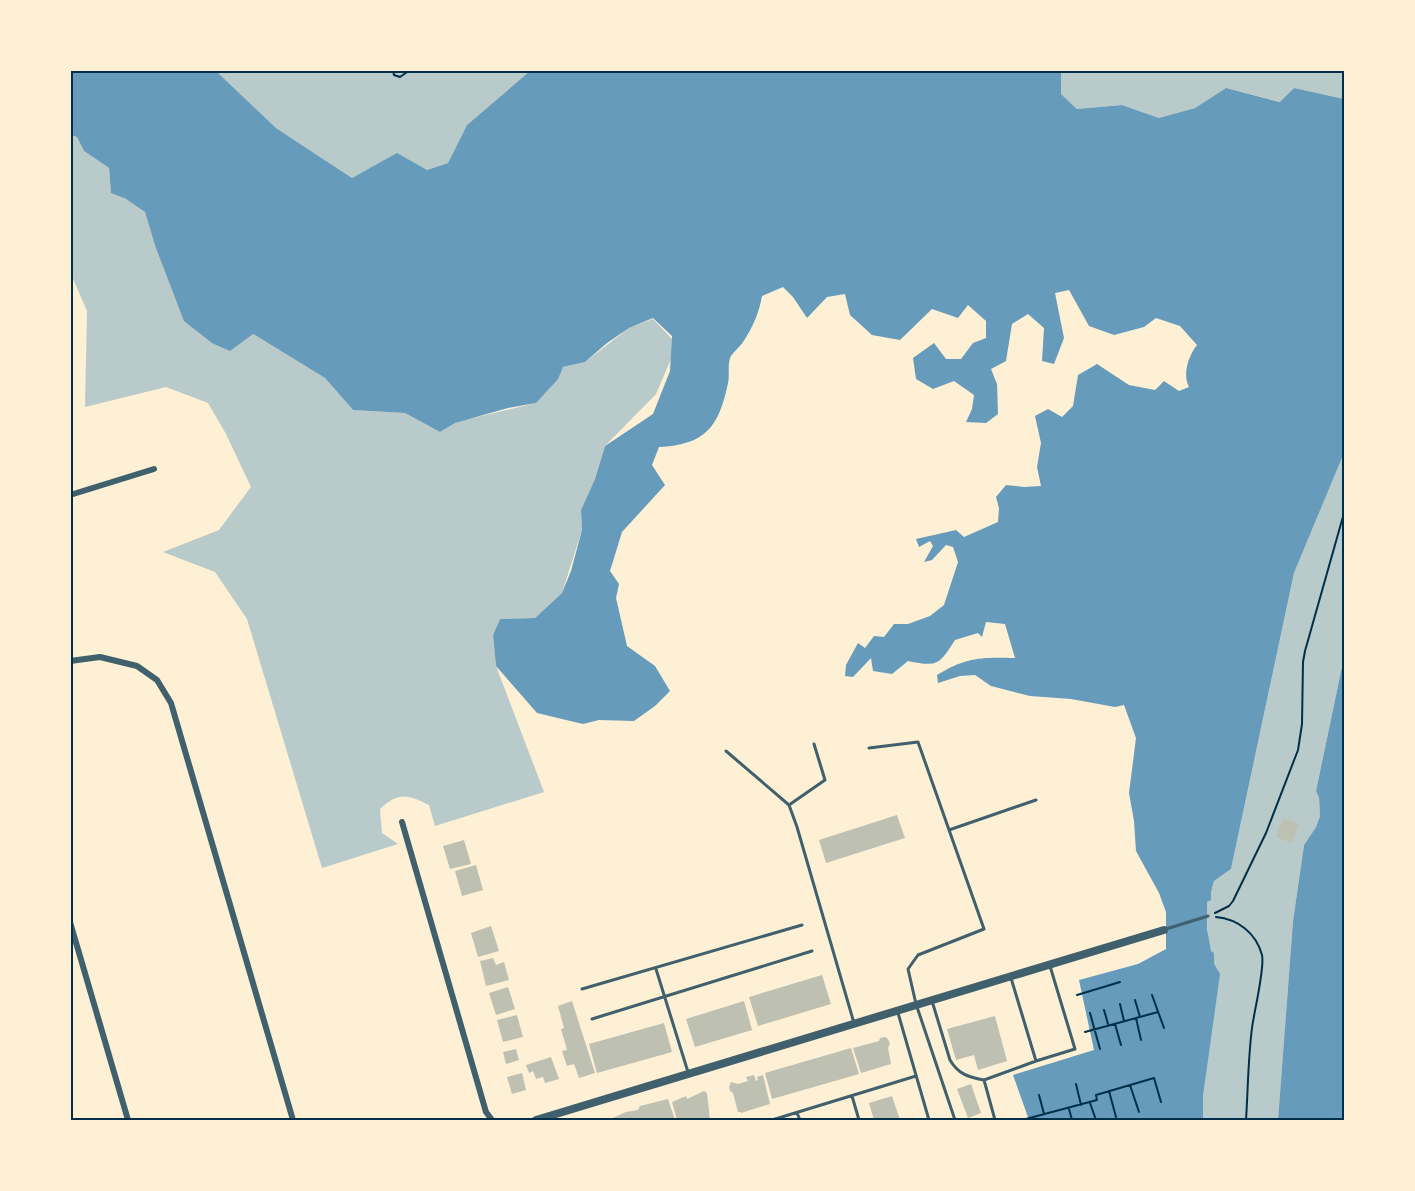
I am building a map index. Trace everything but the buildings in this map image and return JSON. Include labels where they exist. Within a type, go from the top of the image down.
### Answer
[{"type":"street","points":[[70,495],[154,469]]},
{"type":"street","points":[[70,662],[100,657],[137,666],[157,680],[171,703],[293,1120]]},
{"type":"street","points":[[402,822],[486,1112],[492,1120]]},
{"type":"street","points":[[70,922],[128,1120]]},
{"type":"street","points":[[536,1120],[1164,930]]},
{"type":"lane","points":[[869,748],[918,742],[984,928],[918,955],[908,969],[916,1004],[955,1120]]},
{"type":"lane","points":[[789,805],[825,780],[814,744]]},
{"type":"lane","points":[[726,751],[789,805],[854,1023]]},
{"type":"lane","points":[[949,830],[1036,800]]},
{"type":"lane","points":[[1164,930],[1208,916]]},
{"type":"lane","points":[[582,989],[802,925]]},
{"type":"lane","points":[[592,1018],[812,951]]},
{"type":"lane","points":[[931,999],[950,1060],[955,1069],[969,1077],[984,1080],[1075,1048],[1049,964]]},
{"type":"lane","points":[[656,968],[689,1073]]},
{"type":"lane","points":[[1010,976],[1036,1061]]},
{"type":"lane","points":[[898,1010],[929,1120]]},
{"type":"lane","points":[[772,1120],[916,1076]]},
{"type":"lane","points":[[984,1080],[995,1120]]},
{"type":"lane","points":[[852,1096],[859,1120]]},
{"type":"lane","points":[[797,1113],[800,1120]]},
{"type":"path","points":[[393,70],[394,75],[400,77],[412,70]]},
{"type":"path","points":[[1208,916],[1229,906],[1233,901],[1266,833],[1298,750],[1302,724],[1303,662],[1344,513]]},
{"type":"path","points":[[1208,916],[1230,919],[1244,927],[1255,939],[1263,960],[1252,1031],[1246,1120]]},
{"type":"path","points":[[1077,995],[1120,982]]},
{"type":"path","points":[[1152,995],[1164,1028]]},
{"type":"path","points":[[1135,1000],[1141,1040]]},
{"type":"path","points":[[1120,1004],[1124,1021]]},
{"type":"path","points":[[1104,1010],[1108,1026]]},
{"type":"path","points":[[1085,1032],[1158,1012]]},
{"type":"path","points":[[1090,1013],[1100,1049]]},
{"type":"path","points":[[1115,1024],[1121,1045]]},
{"type":"path","points":[[1022,1120],[1097,1100],[1096,1095],[1154,1078],[1161,1102]]},
{"type":"path","points":[[1076,1084],[1081,1105]]},
{"type":"path","points":[[1130,1085],[1139,1112]]},
{"type":"path","points":[[1109,1091],[1116,1117]]},
{"type":"path","points":[[1039,1095],[1044,1114]]},
{"type":"path","points":[[1090,1102],[1096,1120]]},
{"type":"path","points":[[1069,1108],[1072,1120]]},
{"type":"path","points":[[1049,1113],[1051,1120]]},
{"type":"shaded area","points":[[216,71],[530,71],[467,125],[448,163],[427,170],[397,154],[352,178],[276,128]]},
{"type":"shaded area","points":[[1061,71],[1344,71],[1344,99],[1294,88],[1281,102],[1226,88],[1195,108],[1159,118],[1122,105],[1077,109],[1061,94]]},
{"type":"shaded area","points":[[70,135],[77,137],[84,151],[109,168],[111,193],[128,200],[145,212],[253,334],[325,378],[353,410],[405,413],[440,432],[456,422],[536,403],[563,367],[585,362],[629,328],[653,319],[672,339],[671,359],[656,394],[605,446],[595,479],[581,510],[582,530],[562,593],[535,618],[500,619],[493,635],[496,666],[544,792],[435,826],[429,805],[409,797],[398,797],[380,809],[382,833],[398,844],[322,868],[247,619],[215,572],[163,552],[219,530],[251,487],[226,434],[208,403],[166,387],[85,407],[87,311],[71,274]]},
{"type":"shaded area","points":[[1344,453],[1344,657],[1316,791],[1319,798],[1320,816],[1316,827],[1304,845],[1293,921],[1278,1120],[1203,1120],[1203,1096],[1218,973],[1209,948],[1207,902],[1211,899],[1214,881],[1231,869],[1294,573]]},
{"type":"water","points":[[71,70],[216,71],[276,128],[352,178],[397,153],[427,170],[448,163],[467,125],[530,71],[1061,71],[1061,94],[1077,109],[1122,105],[1159,118],[1195,108],[1226,88],[1280,102],[1294,88],[1344,99],[1344,453],[1294,573],[1231,869],[1214,881],[1211,900],[1207,902],[1207,929],[1211,951],[1214,953],[1214,964],[1220,974],[1203,1096],[1203,1120],[1029,1120],[1013,1075],[1094,1050],[1079,980],[1138,964],[1166,949],[1166,912],[1159,893],[1136,851],[1129,793],[1136,738],[1124,705],[1115,707],[1071,699],[1030,696],[991,686],[975,675],[960,676],[938,683],[937,675],[966,661],[983,658],[1015,658],[1005,624],[986,622],[982,637],[978,633],[955,640],[945,655],[932,664],[908,661],[892,674],[873,671],[871,658],[853,677],[845,676],[846,665],[858,643],[865,648],[874,636],[884,637],[894,624],[908,624],[930,616],[944,605],[958,562],[953,547],[946,545],[932,560],[924,562],[933,546],[930,541],[919,547],[916,539],[956,530],[964,537],[998,522],[999,508],[996,497],[1006,485],[1041,486],[1037,467],[1041,443],[1035,416],[1048,409],[1062,417],[1073,406],[1078,375],[1097,364],[1129,385],[1155,390],[1164,381],[1179,391],[1189,387],[1186,376],[1187,365],[1197,345],[1180,326],[1156,318],[1144,327],[1114,335],[1089,326],[1069,290],[1055,293],[1064,338],[1054,364],[1042,361],[1044,328],[1028,314],[1012,324],[1006,361],[991,369],[997,384],[998,414],[986,423],[966,422],[972,409],[974,395],[954,381],[933,389],[916,379],[913,358],[934,343],[946,359],[961,359],[973,343],[986,338],[986,321],[968,305],[958,318],[932,309],[900,340],[872,335],[850,315],[845,294],[827,297],[807,318],[783,287],[762,296],[753,325],[730,359],[729,380],[720,411],[714,422],[707,431],[688,442],[659,447],[652,465],[665,485],[622,532],[610,571],[619,584],[616,598],[627,646],[655,666],[670,691],[655,706],[634,721],[599,720],[583,724],[537,713],[496,666],[493,635],[500,619],[535,618],[562,593],[571,571],[582,530],[581,510],[595,479],[605,446],[653,414],[670,371],[672,336],[653,318],[629,328],[585,362],[563,367],[558,379],[536,403],[508,408],[455,423],[440,432],[405,413],[353,410],[325,378],[253,334],[230,351],[212,343],[184,321],[145,212],[126,199],[111,193],[109,168],[84,151],[77,137],[71,135]]},
{"type":"water","points":[[1344,657],[1344,1120],[1278,1120],[1293,921],[1304,845],[1316,827],[1320,816],[1319,798],[1316,791]]}]
